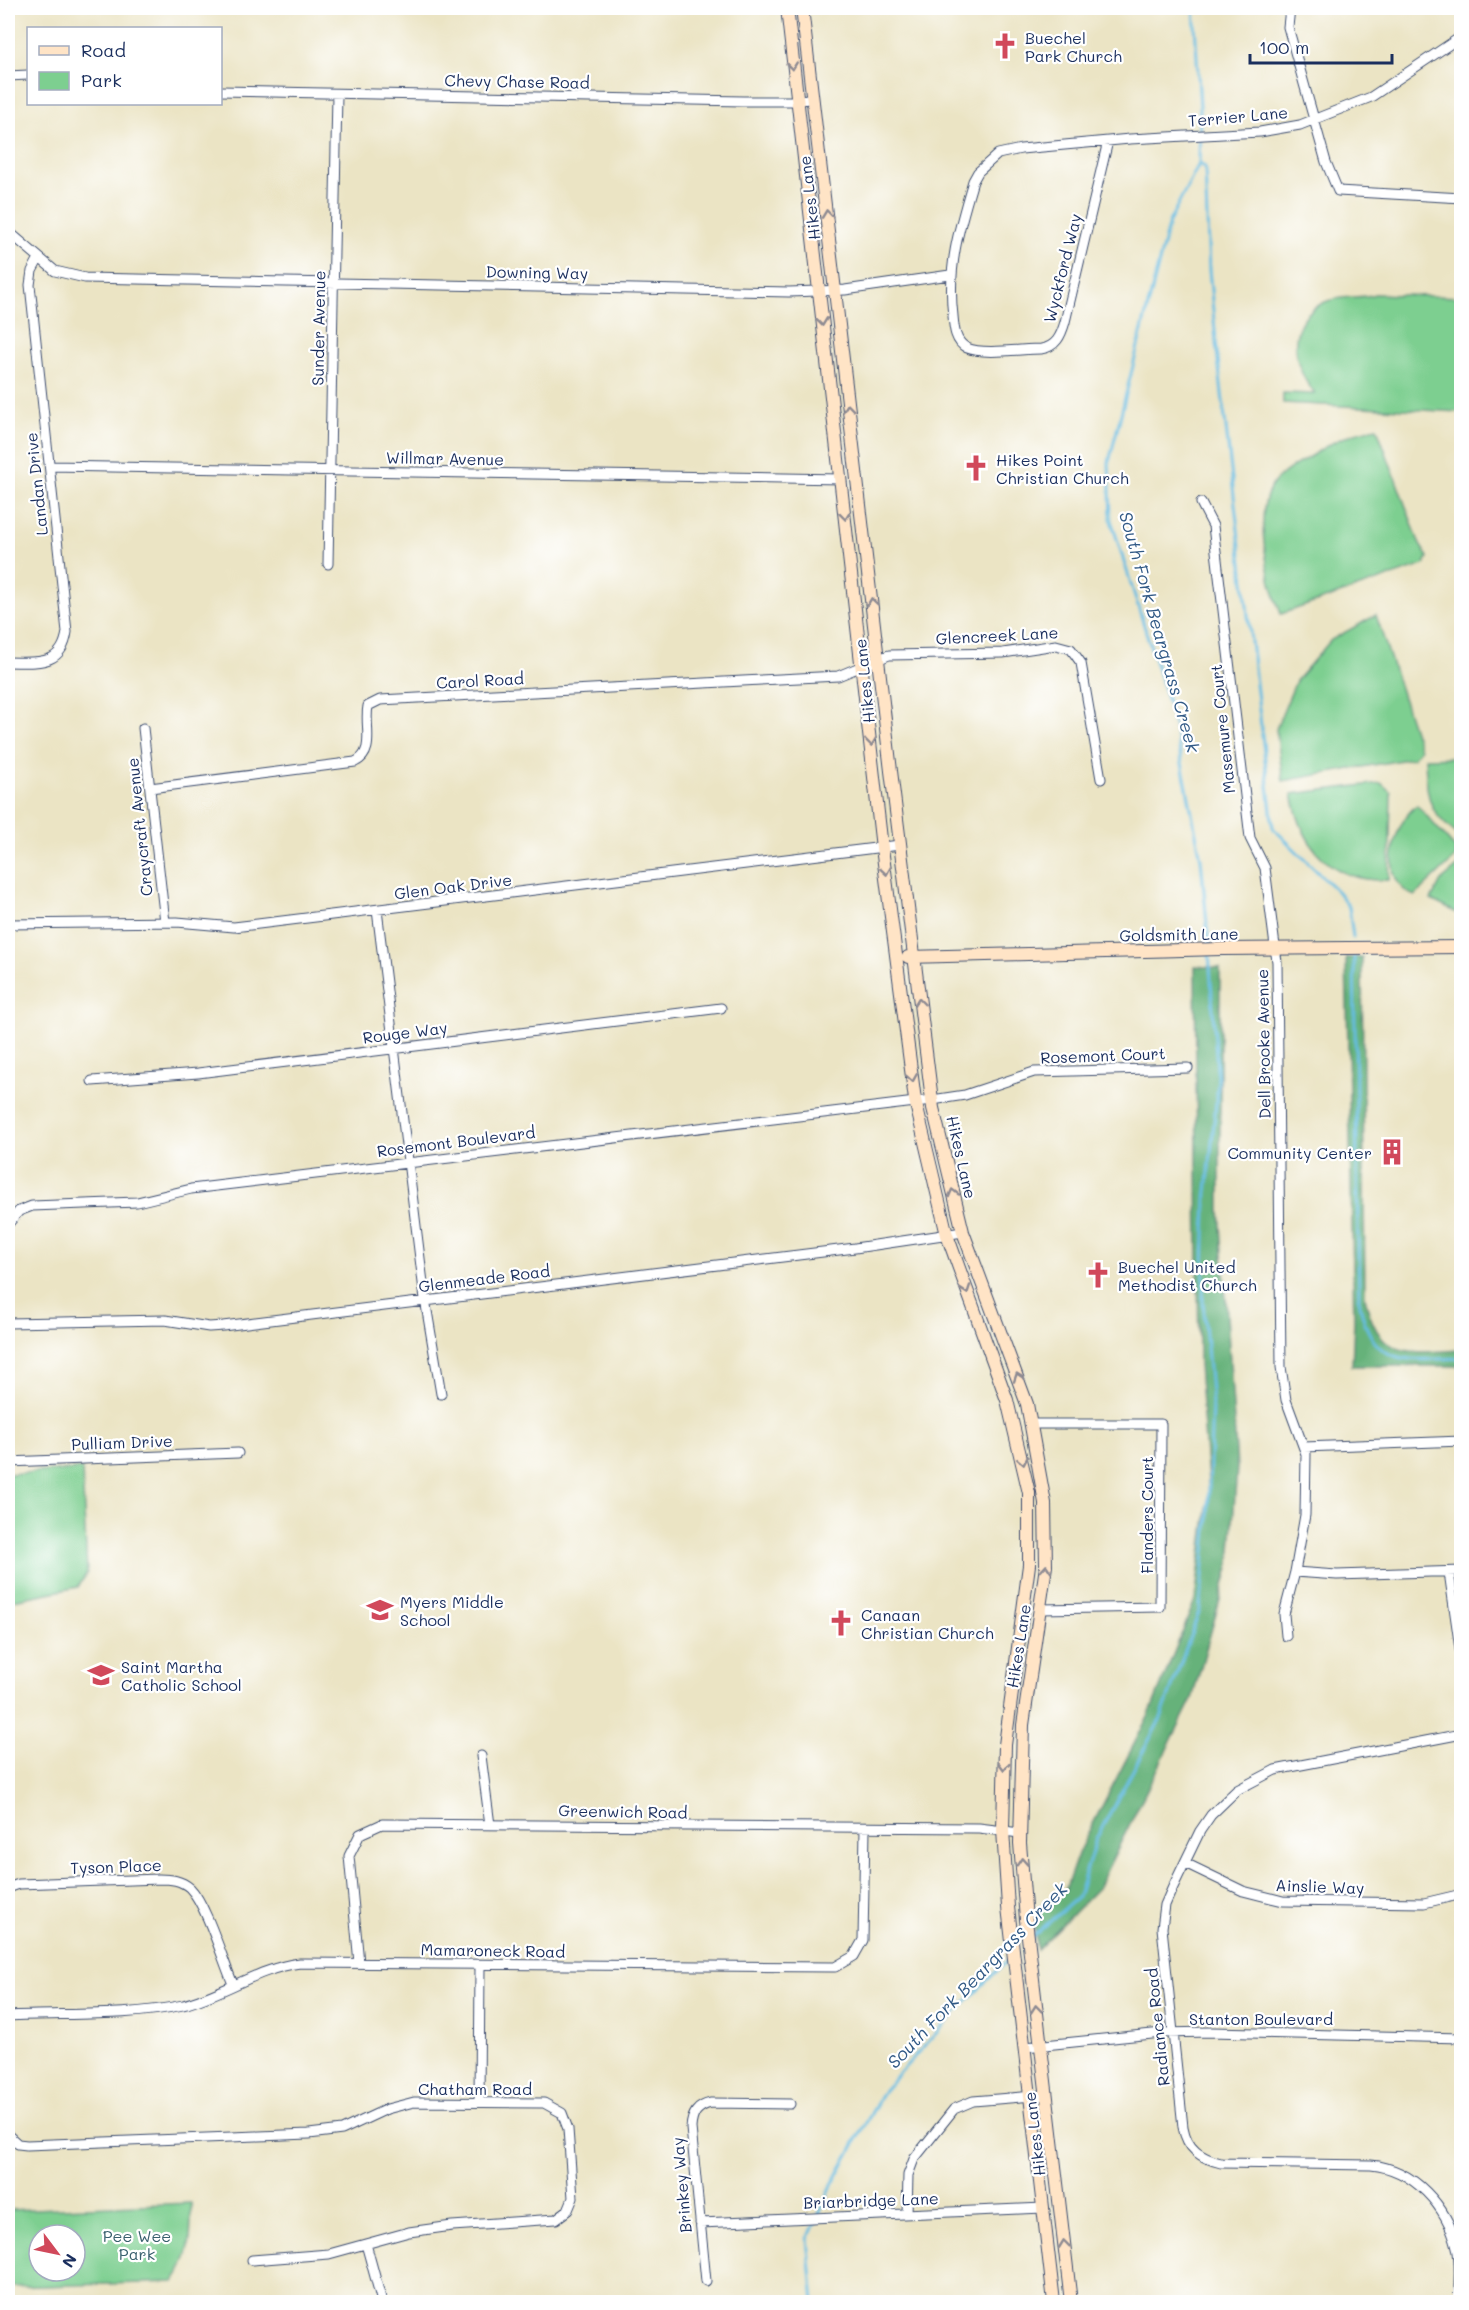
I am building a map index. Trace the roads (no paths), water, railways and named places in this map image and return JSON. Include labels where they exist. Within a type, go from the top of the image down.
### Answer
[{"type":"main road","name":"Hikes Lane","points":[[786,8],[882,848],[915,1100],[947,1235],[1007,1400],[1029,1492],[1029,1565],[1005,1745],[1003,1830],[1029,2097],[1054,2302]]},
{"type":"main road","name":"Hikes Lane","points":[[802,8],[837,290],[851,435],[932,1100],[963,1232],[1015,1368],[1041,1469],[1047,1535],[1040,1609],[1023,1725],[1020,1833],[1026,1920],[1071,2302]]},
{"type":"main road","name":"Goldsmith Lane","points":[[898,957],[1222,949],[1461,947]]},
{"type":"street","points":[[1290,8],[1288,27],[1314,120],[1338,191],[1461,198]]},
{"type":"street","name":"Terrier Lane","points":[[950,275],[952,255],[973,181],[995,157],[1021,149],[1190,135],[1260,132],[1314,120],[1352,106],[1377,93],[1461,36]]},
{"type":"street","points":[[8,76],[27,75]]},
{"type":"street","name":"Chevy Chase Road","points":[[222,91],[796,101],[813,98]]},
{"type":"street","name":"Sunder Avenue","points":[[328,564],[337,93]]},
{"type":"street","name":"Wyckford Way","points":[[950,275],[954,330],[963,345],[975,350],[1041,349],[1051,346],[1058,339],[1065,322],[1108,141]]},
{"type":"street","name":"Downing Way","points":[[8,231],[55,271],[85,278],[789,292],[837,290],[950,275]]},
{"type":"street","name":"Landan Drive","points":[[8,662],[47,661],[61,651],[67,632],[30,285],[32,271],[39,258]]},
{"type":"street","name":"Willmar Avenue","points":[[50,466],[841,479]]},
{"type":"street","name":"Masemure Court","points":[[1202,503],[1213,526],[1250,838],[1265,868],[1276,950]]},
{"type":"street","name":"Glencreek Lane","points":[[863,667],[889,655],[1003,653],[1056,645],[1071,649],[1081,663],[1101,779]]},
{"type":"street","name":"Carol Road","points":[[150,788],[361,760],[367,752],[368,706],[380,700],[838,676],[863,667]]},
{"type":"street","name":"Craycraft Avenue","points":[[143,728],[165,922]]},
{"type":"street","name":"Glen Oak Drive","points":[[8,924],[165,922],[234,927],[900,845]]},
{"type":"street","points":[[377,910],[425,1299],[441,1394]]},
{"type":"street","name":"Dell Brooke Avenue","points":[[1276,950],[1281,1367],[1286,1400],[1304,1447],[1305,1515],[1295,1572],[1284,1614],[1286,1636]]},
{"type":"street","name":"Rouge Way","points":[[92,1081],[198,1073],[721,1008]]},
{"type":"street","name":"Rosemont Court","points":[[915,1100],[965,1095],[1034,1072],[1188,1068]]},
{"type":"street","name":"Rosemont Boulevard","points":[[8,1224],[19,1211],[32,1206],[137,1202],[191,1189],[915,1100]]},
{"type":"street","name":"Glenmeade Road","points":[[8,1323],[165,1320],[209,1327],[963,1232]]},
{"type":"street","name":"Flanders Court","points":[[1031,1424],[1161,1424],[1160,1607],[1040,1609]]},
{"type":"street","points":[[1304,1447],[1461,1441]]},
{"type":"street","name":"Pulliam Drive","points":[[8,1462],[238,1454]]},
{"type":"street","points":[[1295,1572],[1337,1575],[1461,1571]]},
{"type":"street","points":[[1449,1572],[1461,1663]]},
{"type":"street","name":"Radiance Road","points":[[1458,2302],[1458,2257],[1454,2239],[1436,2205],[1410,2178],[1380,2166],[1221,2163],[1206,2160],[1194,2152],[1187,2141],[1183,2127],[1162,1928],[1165,1905],[1211,1815],[1237,1790],[1260,1776],[1293,1766],[1461,1734]]},
{"type":"street","points":[[482,1756],[490,1825]]},
{"type":"street","name":"Greenwich Road","points":[[359,1963],[348,1860],[351,1848],[360,1834],[382,1824],[1003,1830],[1020,1833]]},
{"type":"street","name":"Mamaroneck Road","points":[[8,2016],[157,2009],[198,2000],[285,1965],[359,1963],[824,1968],[842,1965],[854,1956],[863,1940],[865,1829]]},
{"type":"street","name":"Ainslie Way","points":[[1185,1863],[1243,1891],[1283,1901],[1424,1903],[1461,1894]]},
{"type":"street","name":"Tyson Place","points":[[8,1888],[19,1884],[159,1879],[184,1884],[196,1895],[233,1984]]},
{"type":"street","points":[[479,2102],[480,1965]]},
{"type":"street","name":"Stanton Boulevard","points":[[1025,2047],[1173,2033],[1429,2035],[1461,2038]]},
{"type":"street","points":[[907,2214],[910,2167],[946,2116],[969,2102],[1046,2095]]},
{"type":"street","name":"Chatham Road","points":[[8,2135],[18,2144],[27,2145],[309,2134],[342,2130],[403,2103],[544,2103],[562,2114],[568,2129],[574,2189],[568,2210],[561,2217],[550,2221],[452,2226],[409,2232],[300,2258],[252,2260]]},
{"type":"street","name":"Brinkey Way","points":[[706,2281],[691,2128],[694,2113],[699,2107],[711,2103],[790,2104]]},
{"type":"street","name":"Briarbridge Lane","points":[[700,2223],[1044,2208]]},
{"type":"street","points":[[366,2244],[382,2302]]},
{"type":"waterway","name":"South Fork Beargrass Creek","points":[[1194,8],[1200,107],[1199,164],[1169,222],[1109,462],[1111,520],[1173,718],[1201,859],[1209,946]]},
{"type":"waterway","points":[[1199,164],[1205,167],[1209,270],[1217,351],[1273,828],[1338,892],[1349,907],[1353,937]]},
{"type":"waterway","name":"South Fork Beargrass Creek","points":[[1031,1938],[1078,1897],[1096,1839],[1161,1718],[1200,1609],[1208,1516],[1212,1403],[1203,1301],[1206,1201],[1218,1083],[1209,952]]},
{"type":"waterway","points":[[1354,957],[1359,1299],[1364,1322],[1372,1338],[1382,1349],[1393,1356],[1407,1359],[1462,1358]]},
{"type":"waterway","name":"South Fork Beargrass Creek","points":[[814,2302],[808,2239],[831,2187],[884,2090],[963,2004],[1009,1959]]},
{"type":"place","name":"Buechel Park Church","points":[[1005,46]]},
{"type":"place","name":"Hikes Point Christian Church","points":[[976,468]]},
{"type":"place","name":"Community Center","points":[[1392,1152]]},
{"type":"place","name":"Buechel United Methodist Church","points":[[1098,1275]]},
{"type":"place","name":"Myers Middle School","points":[[380,1610]]},
{"type":"place","name":"Canaan Christian Church","points":[[841,1623]]},
{"type":"place","name":"Saint Martha Catholic School","points":[[101,1675]]},
{"type":"park label","name":"Pee Wee Park","points":[[137,2244]]}]
